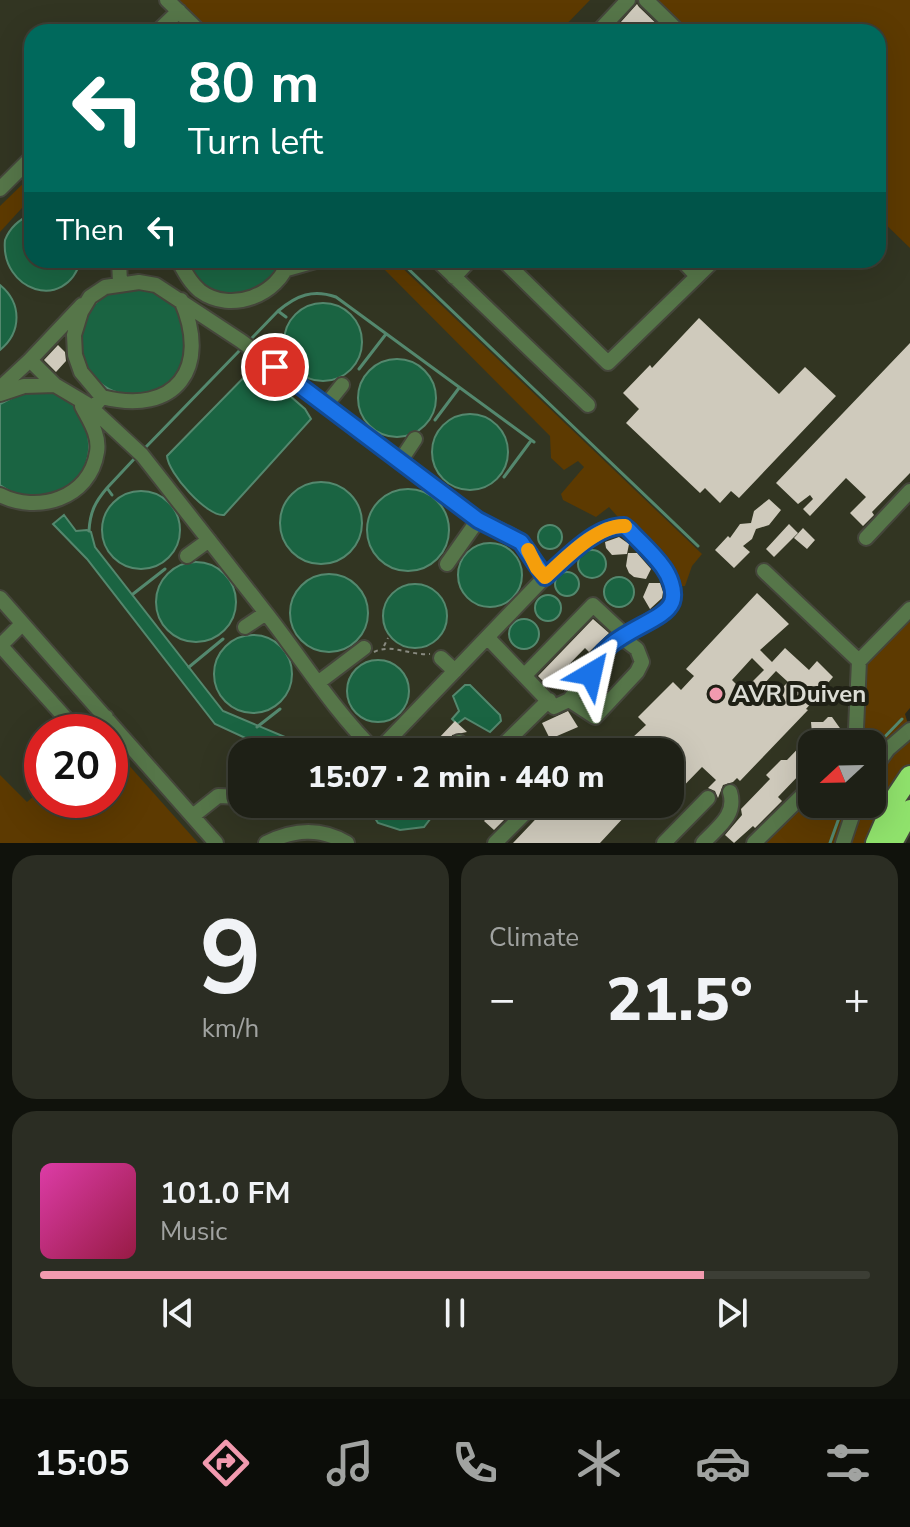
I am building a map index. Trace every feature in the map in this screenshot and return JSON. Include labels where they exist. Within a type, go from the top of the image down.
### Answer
[{"type":"highway","points":[[876,843],[896,797],[910,776]]},
{"type":"highway","points":[[892,843],[910,810]]},
{"type":"street","points":[[167,0],[192,24]]},
{"type":"street","points":[[606,24],[628,0]]},
{"type":"street","points":[[646,0],[671,24]]},
{"type":"street","points":[[165,24],[179,11]]},
{"type":"street","points":[[0,189],[24,165]]},
{"type":"street","points":[[119,268],[120,283]]},
{"type":"street","points":[[182,268],[201,292],[235,301],[251,299],[265,291],[285,268]]},
{"type":"street","points":[[445,268],[588,405]]},
{"type":"street","points":[[454,277],[462,268]]},
{"type":"street","points":[[511,268],[608,363],[706,268]]},
{"type":"street","points":[[690,268],[697,276]]},
{"type":"street","points":[[0,391],[90,297],[105,287],[120,283],[156,285],[246,344],[478,520],[521,542],[545,577]]},
{"type":"street","points":[[186,303],[201,292]]},
{"type":"street","points":[[90,297],[81,312],[74,335],[75,355],[97,403],[218,544],[344,719],[362,738]]},
{"type":"street","points":[[30,360],[55,385],[78,399],[97,403],[151,400],[169,392],[185,375],[192,359],[193,340],[186,303]]},
{"type":"street","points":[[0,391],[55,385]]},
{"type":"street","points":[[326,405],[342,385]]},
{"type":"street","points":[[0,495],[16,502],[42,504],[68,495],[80,484],[93,467],[98,450],[95,430],[78,399]]},
{"type":"street","points":[[336,433],[345,420]]},
{"type":"street","points":[[401,460],[415,439]]},
{"type":"street","points":[[866,538],[910,491]]},
{"type":"street","points":[[447,564],[478,520]]},
{"type":"street","points":[[390,738],[545,577],[569,555],[613,526],[624,526],[662,565],[672,588],[673,600],[666,610],[620,638],[595,660],[591,674],[569,700],[554,707],[488,638]]},
{"type":"street","points":[[187,556],[218,544]]},
{"type":"street","points":[[764,571],[859,661]]},
{"type":"street","points":[[1,601],[103,714]]},
{"type":"street","points":[[525,675],[593,605],[620,638],[637,649],[642,662],[637,672],[595,717],[569,700]]},
{"type":"street","points":[[856,730],[859,661],[910,609]]},
{"type":"street","points":[[245,627],[266,613]]},
{"type":"street","points":[[22,624],[0,645],[62,714]]},
{"type":"street","points":[[319,682],[359,652]]},
{"type":"street","points":[[441,658],[455,671]]},
{"type":"street","points":[[510,738],[549,700]]},
{"type":"street","points":[[886,752],[910,730]]},
{"type":"street","points":[[128,742],[216,843]]},
{"type":"street","points":[[703,843],[731,814],[733,805],[730,792]]},
{"type":"street","points":[[194,815],[218,796],[228,796]]},
{"type":"street","points":[[664,843],[708,798]]},
{"type":"street","points":[[754,843],[798,800]]},
{"type":"street","points":[[495,843],[520,818]]},
{"type":"street","points":[[843,843],[851,818]]},
{"type":"street","points":[[296,843],[310,831]]},
{"type":"street","points":[[266,843],[285,834],[310,831],[347,843]]},
{"type":"path","points":[[359,652],[372,653],[384,647],[388,638]]},
{"type":"path","points":[[384,647],[441,658]]},
{"type":"shaded area","points":[[0,0],[910,0],[910,690],[877,730],[798,730],[798,818],[815,818],[819,843],[63,843],[0,833]]},
{"type":"shaded area","points":[[174,0],[590,0],[567,24],[200,24]]},
{"type":"shaded area","points":[[652,0],[910,0],[910,248],[886,225],[886,24],[677,24]]},
{"type":"shaded area","points":[[24,183],[24,206],[0,232],[0,206]]},
{"type":"shaded area","points":[[23,218],[24,268],[77,268],[62,287],[49,291],[35,289],[23,283],[13,272],[6,257],[5,240]]},
{"type":"shaded area","points":[[188,268],[279,268],[273,279],[245,294],[221,294],[199,284]]},
{"type":"shaded area","points":[[383,268],[402,268],[702,554],[692,566],[685,586],[679,586],[609,507],[596,517],[563,500],[561,494],[584,467],[578,461],[564,470],[551,458],[550,436]]},
{"type":"shaded area","points":[[0,285],[12,300],[16,318],[12,335],[0,350]]},
{"type":"shaded area","points":[[134,287],[155,291],[172,303],[184,320],[188,341],[184,362],[172,379],[155,391],[134,395],[113,391],[96,379],[84,362],[80,341],[84,320],[96,303],[113,291]]},
{"type":"shaded area","points":[[323,303],[338,306],[351,314],[359,327],[362,342],[359,357],[351,370],[338,378],[323,381],[308,378],[295,370],[287,357],[284,342],[287,327],[295,314],[308,306]]},
{"type":"shaded area","points":[[397,359],[412,362],[425,370],[433,383],[436,398],[433,413],[425,426],[412,434],[397,437],[382,434],[369,426],[361,413],[358,398],[361,383],[369,370],[382,362]]},
{"type":"shaded area","points":[[253,368],[259,369],[305,409],[311,419],[224,515],[217,514],[190,493],[174,473],[167,456]]},
{"type":"shaded area","points":[[25,391],[50,392],[67,400],[80,414],[88,435],[88,455],[82,472],[71,486],[56,495],[38,498],[19,495],[0,485],[0,404]]},
{"type":"shaded area","points":[[470,414],[485,417],[497,425],[505,437],[508,452],[505,467],[497,479],[485,487],[470,490],[455,487],[443,479],[435,467],[432,452],[435,437],[443,425],[455,417]]},
{"type":"shaded area","points":[[321,482],[337,485],[350,494],[359,507],[362,523],[359,539],[350,552],[337,561],[321,564],[305,561],[292,552],[283,539],[280,523],[283,507],[292,494],[305,485]]},
{"type":"shaded area","points":[[408,489],[424,492],[437,501],[446,514],[449,530],[446,546],[437,559],[424,568],[408,571],[392,568],[379,559],[370,546],[367,530],[370,514],[379,501],[392,492]]},
{"type":"shaded area","points":[[141,491],[156,494],[169,502],[177,515],[180,530],[177,545],[169,558],[156,566],[141,569],[126,566],[113,558],[105,545],[102,530],[105,515],[113,502],[126,494]]},
{"type":"shaded area","points":[[64,515],[76,531],[91,532],[95,547],[223,711],[287,738],[246,738],[215,724],[87,559],[53,524]]},
{"type":"shaded area","points":[[550,525],[559,528],[562,537],[559,546],[550,549],[541,546],[538,537],[541,528]]},
{"type":"shaded area","points":[[484,543],[496,543],[513,552],[520,563],[520,587],[513,598],[496,607],[484,607],[472,602],[463,593],[458,581],[458,569],[463,557],[472,548]]},
{"type":"shaded area","points":[[592,550],[602,554],[606,564],[602,574],[592,578],[582,574],[578,564],[582,554]]},
{"type":"shaded area","points":[[196,562],[211,565],[224,574],[233,587],[236,602],[233,617],[224,630],[211,639],[196,642],[181,639],[168,630],[159,617],[156,602],[159,587],[168,574],[181,565]]},
{"type":"shaded area","points":[[567,572],[576,575],[579,584],[576,593],[567,596],[558,593],[555,584],[558,575]]},
{"type":"shaded area","points":[[321,574],[337,574],[351,580],[362,591],[368,613],[362,635],[351,646],[337,652],[321,652],[307,646],[296,635],[290,621],[290,605],[296,591],[307,580]]},
{"type":"shaded area","points":[[619,577],[625,578],[633,586],[633,598],[625,606],[619,607],[613,606],[605,598],[604,592],[605,586],[613,578]]},
{"type":"shaded area","points":[[415,584],[433,590],[441,598],[447,616],[441,634],[433,642],[415,648],[397,642],[389,634],[383,616],[389,598],[397,590]]},
{"type":"shaded area","points":[[548,595],[557,599],[561,608],[557,617],[548,621],[539,617],[535,608],[539,599]]},
{"type":"shaded area","points":[[910,616],[910,708],[905,714],[908,724],[886,750],[886,730],[862,730],[865,664]]},
{"type":"shaded area","points":[[524,619],[535,623],[539,634],[535,645],[524,649],[513,645],[509,634],[513,623]]},
{"type":"shaded area","points":[[253,635],[268,638],[281,646],[289,659],[292,674],[289,689],[281,702],[268,710],[253,713],[238,710],[225,702],[217,689],[214,674],[217,659],[225,646],[238,638]]},
{"type":"shaded area","points":[[372,660],[384,660],[400,669],[407,679],[407,703],[400,713],[384,722],[372,722],[352,708],[347,697],[347,685],[361,665]]},
{"type":"shaded area","points":[[465,685],[470,685],[500,715],[501,721],[490,732],[465,718],[457,724],[452,719],[459,711],[453,696]]},
{"type":"shaded area","points":[[910,733],[910,764],[901,774],[886,806],[886,760]]},
{"type":"shaded area","points":[[128,764],[198,843],[0,843],[0,775],[24,799],[24,818],[128,818]]},
{"type":"shaded area","points":[[798,808],[798,818],[848,818],[840,843],[764,843]]},
{"type":"shaded area","points":[[375,818],[431,818],[424,827],[400,830],[378,823]]},
{"type":"shaded area","points":[[854,818],[881,818],[869,843],[845,843]]},
{"type":"building","points":[[637,4],[657,24],[619,24]]},
{"type":"building","points":[[699,318],[779,394],[805,367],[836,396],[739,498],[731,491],[720,503],[705,488],[700,493],[626,423],[639,409],[623,393],[650,365],[652,368]]},
{"type":"building","points":[[910,343],[910,473],[872,512],[874,515],[863,526],[850,513],[866,497],[846,478],[810,516],[803,509],[813,499],[810,495],[798,504],[776,483]]},
{"type":"building","points":[[58,345],[65,352],[66,361],[56,372],[44,360]]},
{"type":"building","points":[[769,499],[781,510],[769,525],[756,529],[752,539],[743,546],[750,552],[734,568],[715,550],[728,536],[730,538],[740,524],[751,523],[754,511]]},
{"type":"building","points":[[789,524],[798,533],[774,557],[766,549]]},
{"type":"building","points":[[803,528],[815,540],[807,549],[794,538]]},
{"type":"building","points":[[619,537],[629,544],[627,554],[612,555],[605,542]]},
{"type":"building","points":[[628,553],[637,553],[651,569],[646,579],[629,573],[626,566]]},
{"type":"building","points":[[649,583],[660,583],[663,592],[662,598],[650,609],[643,597]]},
{"type":"building","name":"AVR Duiven","points":[[757,593],[789,624],[760,650],[772,662],[785,648],[809,670],[817,661],[833,677],[808,710],[740,781],[737,778],[723,785],[718,798],[715,791],[708,788],[716,780],[702,767],[684,786],[684,738],[632,738],[646,725],[638,717],[673,682],[681,690],[694,676],[686,669]],"holes":[[[752,658],[764,670],[743,691],[732,680]],[[776,671],[788,682],[773,697],[762,686]]]},
{"type":"building","points":[[593,619],[609,633],[589,652],[585,648],[548,686],[538,676]]},
{"type":"building","points":[[568,711],[578,727],[550,738],[542,723]]},
{"type":"building","points":[[832,717],[841,730],[812,730],[811,722],[823,722]]},
{"type":"building","points":[[455,721],[467,732],[452,735],[451,738],[439,738]]},
{"type":"building","points":[[798,749],[798,776],[778,797],[782,801],[755,828],[753,826],[734,843],[725,835],[742,815],[741,809],[770,779],[766,775],[781,760],[787,760]]},
{"type":"building","points":[[487,818],[506,818],[494,830],[484,821]]},
{"type":"building","points":[[537,818],[623,818],[600,843],[513,843]]},
{"type":"waterway","points":[[407,268],[698,546]]},
{"type":"waterway","points":[[286,317],[278,311],[299,297],[313,294],[336,297],[534,442]]},
{"type":"waterway","points":[[250,340],[278,311]]},
{"type":"waterway","points":[[359,369],[386,334]]},
{"type":"waterway","points":[[144,449],[241,349]]},
{"type":"waterway","points":[[435,420],[459,388]]},
{"type":"waterway","points":[[504,477],[530,442]]},
{"type":"waterway","points":[[112,495],[107,488],[136,457]]},
{"type":"waterway","points":[[89,531],[94,508],[107,488]]},
{"type":"waterway","points":[[133,594],[165,569]]},
{"type":"waterway","points":[[189,667],[223,639]]},
{"type":"waterway","points":[[257,727],[280,709]]},
{"type":"waterway","points":[[886,736],[902,719]]},
{"type":"waterway","points":[[830,843],[839,818]]},
{"type":"slow traffic","points":[[528,550],[545,577],[569,555],[602,533],[613,526],[625,526]]},
{"type":"place","name":"AVR Duiven","points":[[716,694]]},
{"type":"route","points":[[275,367],[478,520],[521,542],[545,577],[569,555],[613,526],[624,526],[629,530],[662,565],[672,588],[673,600],[666,610],[615,641],[595,660],[591,674]]}]
